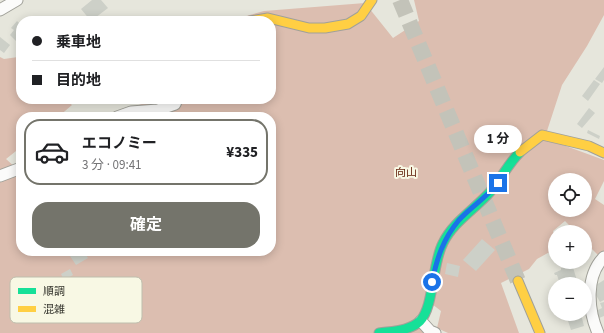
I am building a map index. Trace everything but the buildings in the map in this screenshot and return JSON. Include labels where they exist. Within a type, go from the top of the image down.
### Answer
[{"type":"street","points":[[0,10],[17,0]]},
{"type":"street","points":[[276,20],[308,28],[325,28],[348,24],[361,16],[372,0]]},
{"type":"street","points":[[144,112],[158,110],[175,104]]},
{"type":"street","points":[[380,333],[410,326],[421,321],[427,309],[434,269],[443,243],[460,220],[491,192],[517,156],[542,135],[589,146],[604,153]]},
{"type":"street","points":[[0,176],[16,170]]},
{"type":"street","points":[[598,333],[594,323],[592,310],[591,278],[599,262],[604,257]]},
{"type":"street","points":[[518,280],[540,333]]},
{"type":"street","points":[[421,321],[430,331],[435,333]]},
{"type":"green space","name":"向山","points":[[414,0],[604,0],[604,15],[587,46],[562,85],[547,131],[563,145],[604,160],[604,181],[595,199],[604,205],[604,252],[599,256],[592,249],[592,225],[569,225],[565,221],[560,225],[548,225],[548,253],[537,259],[529,269],[501,283],[519,333],[448,333],[437,328],[441,311],[432,304],[423,333],[0,333],[0,57],[4,59],[16,57],[16,104],[72,105],[64,112],[16,112],[16,151],[6,159],[16,168],[16,256],[276,256],[276,112],[117,112],[142,104],[276,104],[276,16],[246,16],[264,11],[365,3],[393,38],[419,21]]},
{"type":"tunnel","points":[[400,0],[518,281]]},
{"type":"traffic: fast","points":[[379,333],[406,329],[420,321],[428,306],[439,252],[447,235],[458,222],[490,192],[520,152]]},
{"type":"traffic: slow","points":[[276,20],[309,28],[325,28],[348,24],[361,16],[372,0]]},
{"type":"traffic: slow","points":[[520,152],[542,135],[589,146],[604,153]]},
{"type":"traffic: slow","points":[[518,281],[540,333]]},
{"type":"route","points":[[432,282],[434,269],[443,243],[460,220],[491,192],[498,183]]}]
